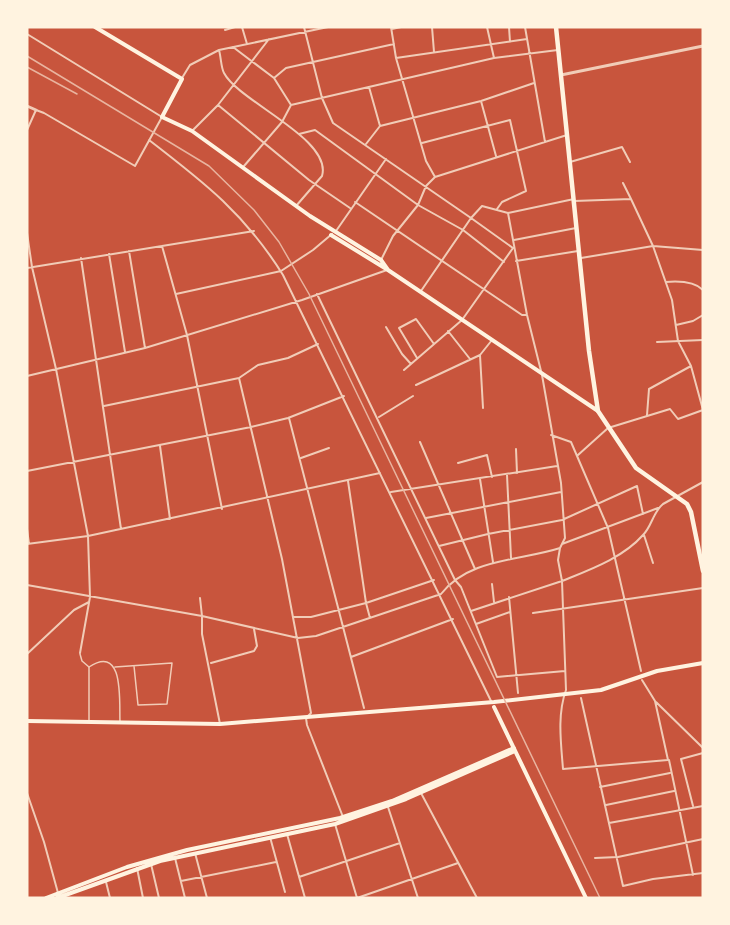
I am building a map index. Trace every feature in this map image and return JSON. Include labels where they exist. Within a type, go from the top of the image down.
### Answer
[{"type":"highway","points":[[556,27],[579,258],[598,411],[636,468],[678,497],[691,512],[703,571]]},
{"type":"main road","points":[[95,27],[182,79],[162,117],[192,131],[296,206],[381,260],[388,270]]},
{"type":"main road","points":[[332,235],[598,411]]},
{"type":"main road","points":[[27,721],[220,724],[312,718],[585,693],[703,663]]},
{"type":"main road","points":[[494,707],[586,898]]},
{"type":"main road","points":[[46,898],[151,864],[335,824],[421,793],[514,750]]},
{"type":"main road","points":[[57,896],[127,867],[187,850],[343,817],[392,801],[514,750]]},
{"type":"street","points":[[108,27],[109,35]]},
{"type":"street","points":[[225,30],[235,27]]},
{"type":"street","points":[[242,27],[247,44]]},
{"type":"street","points":[[304,27],[322,98],[333,123],[513,248]]},
{"type":"street","points":[[182,79],[190,65],[219,50],[328,27]]},
{"type":"street","points":[[401,27],[391,28],[396,58],[426,161],[435,177]]},
{"type":"street","points":[[432,27],[434,52]]},
{"type":"street","points":[[492,27],[487,28],[494,58]]},
{"type":"street","points":[[508,27],[510,42]]},
{"type":"street","points":[[525,27],[545,141]]},
{"type":"street","points":[[27,34],[162,117],[135,166],[27,106]]},
{"type":"street","points":[[192,131],[235,85],[269,39]]},
{"type":"street","points":[[396,58],[527,39]]},
{"type":"street","points":[[274,78],[286,68],[394,44]]},
{"type":"street","points":[[561,75],[703,46]]},
{"type":"street","points":[[233,47],[274,78],[291,105]]},
{"type":"street","points":[[219,50],[224,73],[235,85],[299,134],[319,156],[323,172],[296,206]]},
{"type":"street","points":[[243,168],[282,122],[291,105],[494,58],[558,50]]},
{"type":"street","points":[[366,144],[380,126],[481,101],[534,83]]},
{"type":"street","points":[[369,87],[380,126]]},
{"type":"street","points":[[481,101],[496,156]]},
{"type":"street","points":[[218,105],[350,208]]},
{"type":"street","points":[[27,130],[36,110]]},
{"type":"street","points":[[422,144],[510,120],[526,191],[502,202],[497,209]]},
{"type":"street","points":[[299,134],[315,130],[418,205],[463,230],[504,262]]},
{"type":"street","points":[[378,266],[398,231],[418,205],[426,186],[435,177],[567,135]]},
{"type":"street","points":[[149,140],[207,184],[254,231],[281,271],[441,594],[494,707]]},
{"type":"street","points":[[570,162],[622,147],[630,162]]},
{"type":"street","points":[[176,294],[281,271],[336,231],[386,159]]},
{"type":"street","points":[[578,455],[608,428],[670,409],[678,419],[703,410],[691,366],[678,341],[666,282],[653,246],[623,183]]},
{"type":"street","points":[[508,213],[512,210],[574,200],[631,199]]},
{"type":"street","points":[[355,202],[522,315],[527,315]]},
{"type":"street","points":[[421,292],[471,218],[482,206],[508,213]]},
{"type":"street","points":[[508,213],[527,315],[542,375],[561,492],[565,538],[558,560],[562,581],[565,671],[560,738],[564,769],[669,760]]},
{"type":"street","points":[[514,240],[577,228]]},
{"type":"street","points":[[27,268],[254,231]]},
{"type":"street","points":[[27,233],[32,267],[56,369],[88,536],[90,597],[80,653],[82,661],[89,667],[89,722]]},
{"type":"street","points":[[162,246],[187,335],[222,509]]},
{"type":"street","points":[[579,258],[653,246],[703,250]]},
{"type":"street","points":[[404,370],[462,320],[513,248]]},
{"type":"street","points":[[129,251],[146,348]]},
{"type":"street","points":[[516,261],[579,251]]},
{"type":"street","points":[[109,254],[125,354]]},
{"type":"street","points":[[81,258],[121,529]]},
{"type":"street","points":[[27,376],[146,348],[297,302],[388,270]]},
{"type":"street","points":[[666,282],[680,281],[698,285],[703,291]]},
{"type":"street","points":[[317,294],[471,611],[497,677],[565,671]]},
{"type":"street","points":[[676,325],[693,321],[703,315]]},
{"type":"street","points":[[418,358],[399,328],[416,319],[434,344]]},
{"type":"street","points":[[386,327],[402,354],[412,364]]},
{"type":"street","points":[[448,331],[470,359]]},
{"type":"street","points":[[416,385],[480,355],[492,340]]},
{"type":"street","points":[[657,342],[686,343],[703,340]]},
{"type":"street","points":[[104,406],[239,378],[258,365],[288,358],[318,344]]},
{"type":"street","points":[[480,355],[483,408]]},
{"type":"street","points":[[647,415],[649,389],[691,366]]},
{"type":"street","points":[[239,378],[294,617],[311,713],[306,718],[312,743],[343,817]]},
{"type":"street","points":[[699,398],[703,395]]},
{"type":"street","points":[[27,471],[250,427],[288,418],[344,396]]},
{"type":"street","points":[[378,417],[413,396]]},
{"type":"street","points":[[288,418],[309,489],[364,708]]},
{"type":"street","points":[[551,435],[571,442],[608,528],[642,671]]},
{"type":"street","points":[[420,442],[476,570]]},
{"type":"street","points":[[160,446],[171,519]]},
{"type":"street","points":[[300,458],[329,448]]},
{"type":"street","points":[[516,449],[517,473]]},
{"type":"street","points":[[458,463],[487,455],[492,477]]},
{"type":"street","points":[[390,492],[557,466]]},
{"type":"street","points":[[27,529],[28,544],[88,536],[222,509],[380,473]]},
{"type":"street","points":[[507,475],[511,558]]},
{"type":"street","points":[[480,479],[494,563]]},
{"type":"street","points":[[348,481],[370,618]]},
{"type":"street","points":[[562,544],[658,508],[703,482]]},
{"type":"street","points":[[440,546],[562,520],[637,486],[643,514]]},
{"type":"street","points":[[426,518],[561,492]]},
{"type":"street","points":[[471,611],[509,596],[562,581],[594,569],[616,557],[644,535],[658,508]]},
{"type":"street","points":[[644,535],[653,564]]},
{"type":"street","points":[[27,585],[202,616],[298,638],[342,627],[441,594],[450,582],[494,563],[560,548]]},
{"type":"street","points":[[294,617],[311,617],[338,611],[434,580]]},
{"type":"street","points":[[492,584],[494,602]]},
{"type":"street","points":[[533,613],[703,588]]},
{"type":"street","points":[[509,596],[518,693]]},
{"type":"street","points":[[200,598],[202,634],[220,724]]},
{"type":"street","points":[[27,654],[74,610],[89,602]]},
{"type":"street","points":[[476,624],[511,612]]},
{"type":"street","points":[[350,657],[453,619]]},
{"type":"street","points":[[209,663],[254,651],[257,646],[254,629]]},
{"type":"street","points":[[89,667],[96,662],[106,662],[115,667],[172,663],[167,704],[138,705],[134,666]]},
{"type":"street","points":[[115,667],[118,675],[120,723]]},
{"type":"street","points":[[642,680],[655,702],[703,748]]},
{"type":"street","points":[[581,698],[623,885],[703,873]]},
{"type":"street","points":[[655,702],[669,760],[684,843],[693,875]]},
{"type":"street","points":[[693,807],[681,759],[703,753]]},
{"type":"street","points":[[600,787],[670,773]]},
{"type":"street","points":[[605,806],[674,791]]},
{"type":"street","points":[[27,793],[44,842],[57,896]]},
{"type":"street","points":[[421,793],[477,898]]},
{"type":"street","points":[[387,806],[418,898]]},
{"type":"street","points":[[609,823],[703,806]]},
{"type":"street","points":[[335,824],[357,898],[458,863]]},
{"type":"street","points":[[287,834],[305,898]]},
{"type":"street","points":[[270,837],[285,892]]},
{"type":"street","points":[[595,858],[618,857],[703,839]]},
{"type":"street","points":[[299,877],[400,843]]},
{"type":"street","points":[[195,853],[207,898]]},
{"type":"street","points":[[175,858],[185,898]]},
{"type":"street","points":[[181,881],[276,861]]},
{"type":"street","points":[[151,864],[159,898]]},
{"type":"street","points":[[137,868],[143,898]]},
{"type":"street","points":[[106,879],[110,898]]},
{"type":"railway","points":[[27,56],[209,166],[254,210],[279,242],[309,294],[600,898]]},
{"type":"railway","points":[[27,67],[77,94]]}]
